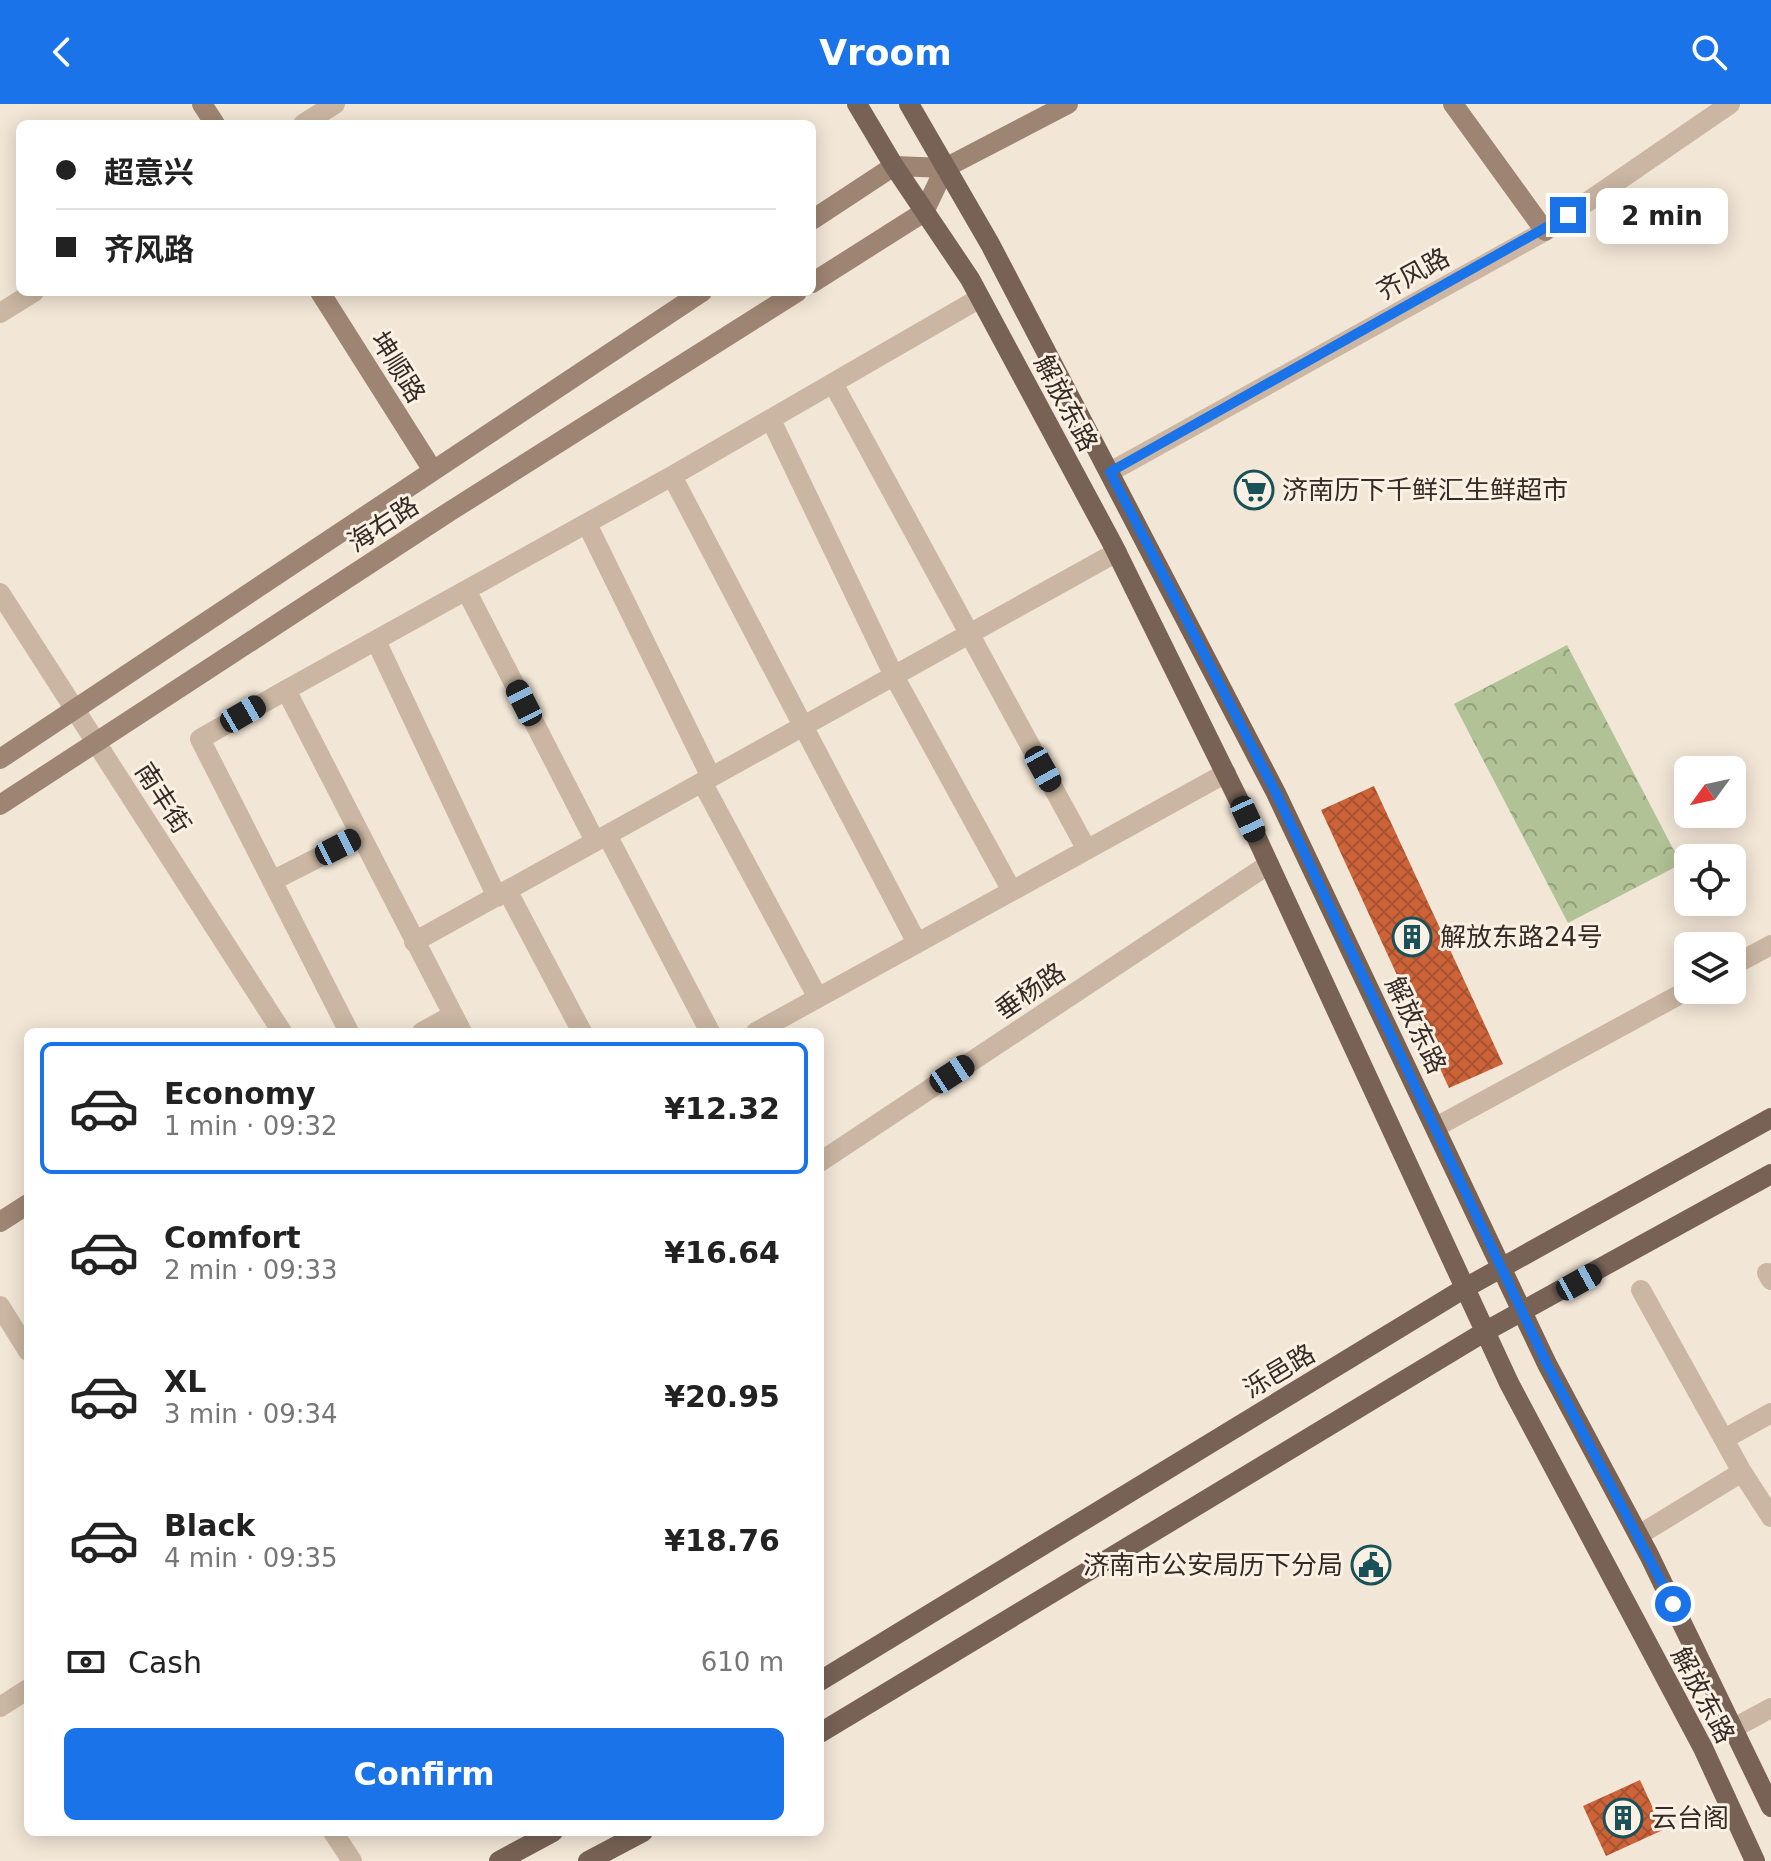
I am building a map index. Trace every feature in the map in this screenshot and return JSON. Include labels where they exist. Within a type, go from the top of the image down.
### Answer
[{"type":"main road","name":"解放东路","points":[[857,104],[980,298],[1117,552],[1269,864],[1509,1383],[1703,1748],[1755,1861]]},
{"type":"main road","name":"解放东路","points":[[909,104],[990,244],[1276,793],[1524,1313],[1639,1535],[1771,1807]]},
{"type":"main road","points":[[816,217],[894,166],[945,168],[1068,104]]},
{"type":"main road","points":[[1453,104],[1545,231]]},
{"type":"main road","points":[[816,280],[924,212],[945,168]]},
{"type":"main road","name":"坤顺路","points":[[323,296],[432,469]]},
{"type":"main road","name":"海右路","points":[[0,759],[696,296]]},
{"type":"main road","name":"海右路","points":[[0,805],[452,510],[791,296]]},
{"type":"main road","name":"泺邑路","points":[[824,1679],[1465,1288],[1771,1118]]},
{"type":"main road","points":[[824,1731],[1486,1331],[1524,1313],[1771,1174]]},
{"type":"main road","points":[[0,1222],[24,1207]]},
{"type":"main road","points":[[499,1861],[546,1836]]},
{"type":"main road","points":[[588,1861],[635,1836]]},
{"type":"street","points":[[309,120],[335,104]]},
{"type":"street","name":"齐风路","points":[[1110,472],[1545,231],[1730,104]]},
{"type":"street","points":[[0,313],[28,296]]},
{"type":"street","points":[[347,1028],[200,739],[377,643],[834,385],[980,298]]},
{"type":"street","points":[[834,385],[1087,850]]},
{"type":"street","points":[[771,420],[894,676],[1012,891]]},
{"type":"street","points":[[672,476],[917,943]]},
{"type":"street","points":[[587,524],[706,780],[818,998]]},
{"type":"street","points":[[414,942],[1117,552]]},
{"type":"street","points":[[467,592],[708,1028]]},
{"type":"street","name":"南丰街","points":[[0,593],[279,1028]]},
{"type":"street","points":[[377,643],[502,894],[580,1028]]},
{"type":"street","points":[[286,690],[458,1024]]},
{"type":"street","points":[[763,1028],[1226,773]]},
{"type":"street","points":[[272,881],[361,836]]},
{"type":"street","name":"垂杨路","points":[[824,1159],[1269,864]]},
{"type":"street","points":[[1746,958],[1771,945]]},
{"type":"street","points":[[1436,1127],[1674,998]]},
{"type":"street","points":[[1641,1290],[1726,1438],[1742,1472],[1771,1517]]},
{"type":"street","points":[[0,1306],[24,1345]]},
{"type":"street","points":[[1726,1438],[1771,1413]]},
{"type":"street","points":[[1639,1535],[1742,1472]]},
{"type":"street","points":[[0,1707],[24,1692]]},
{"type":"street","points":[[1734,1728],[1771,1708]]},
{"type":"street","points":[[336,1836],[352,1861]]},
{"type":"green space","points":[[1567,645],[1674,851],[1674,868],[1568,923],[1454,704]]},
{"type":"building","name":"解放东路24号","points":[[1374,786],[1503,1064],[1449,1088],[1321,810]]},
{"type":"building","name":"云台阁","points":[[1640,1780],[1663,1830],[1606,1856],[1583,1806]]},
{"type":"place","name":"济南历下千鲜汇生鲜超市","points":[[1254,490]]},
{"type":"place","name":"解放东路24号","points":[[1412,937]]},
{"type":"place","name":"济南市公安局历下分局","points":[[1371,1565]]},
{"type":"place","name":"云台阁","points":[[1623,1818]]},
{"type":"route","points":[[1568,215],[1545,231],[1110,472],[1276,793],[1547,1364],[1673,1604]]}]
